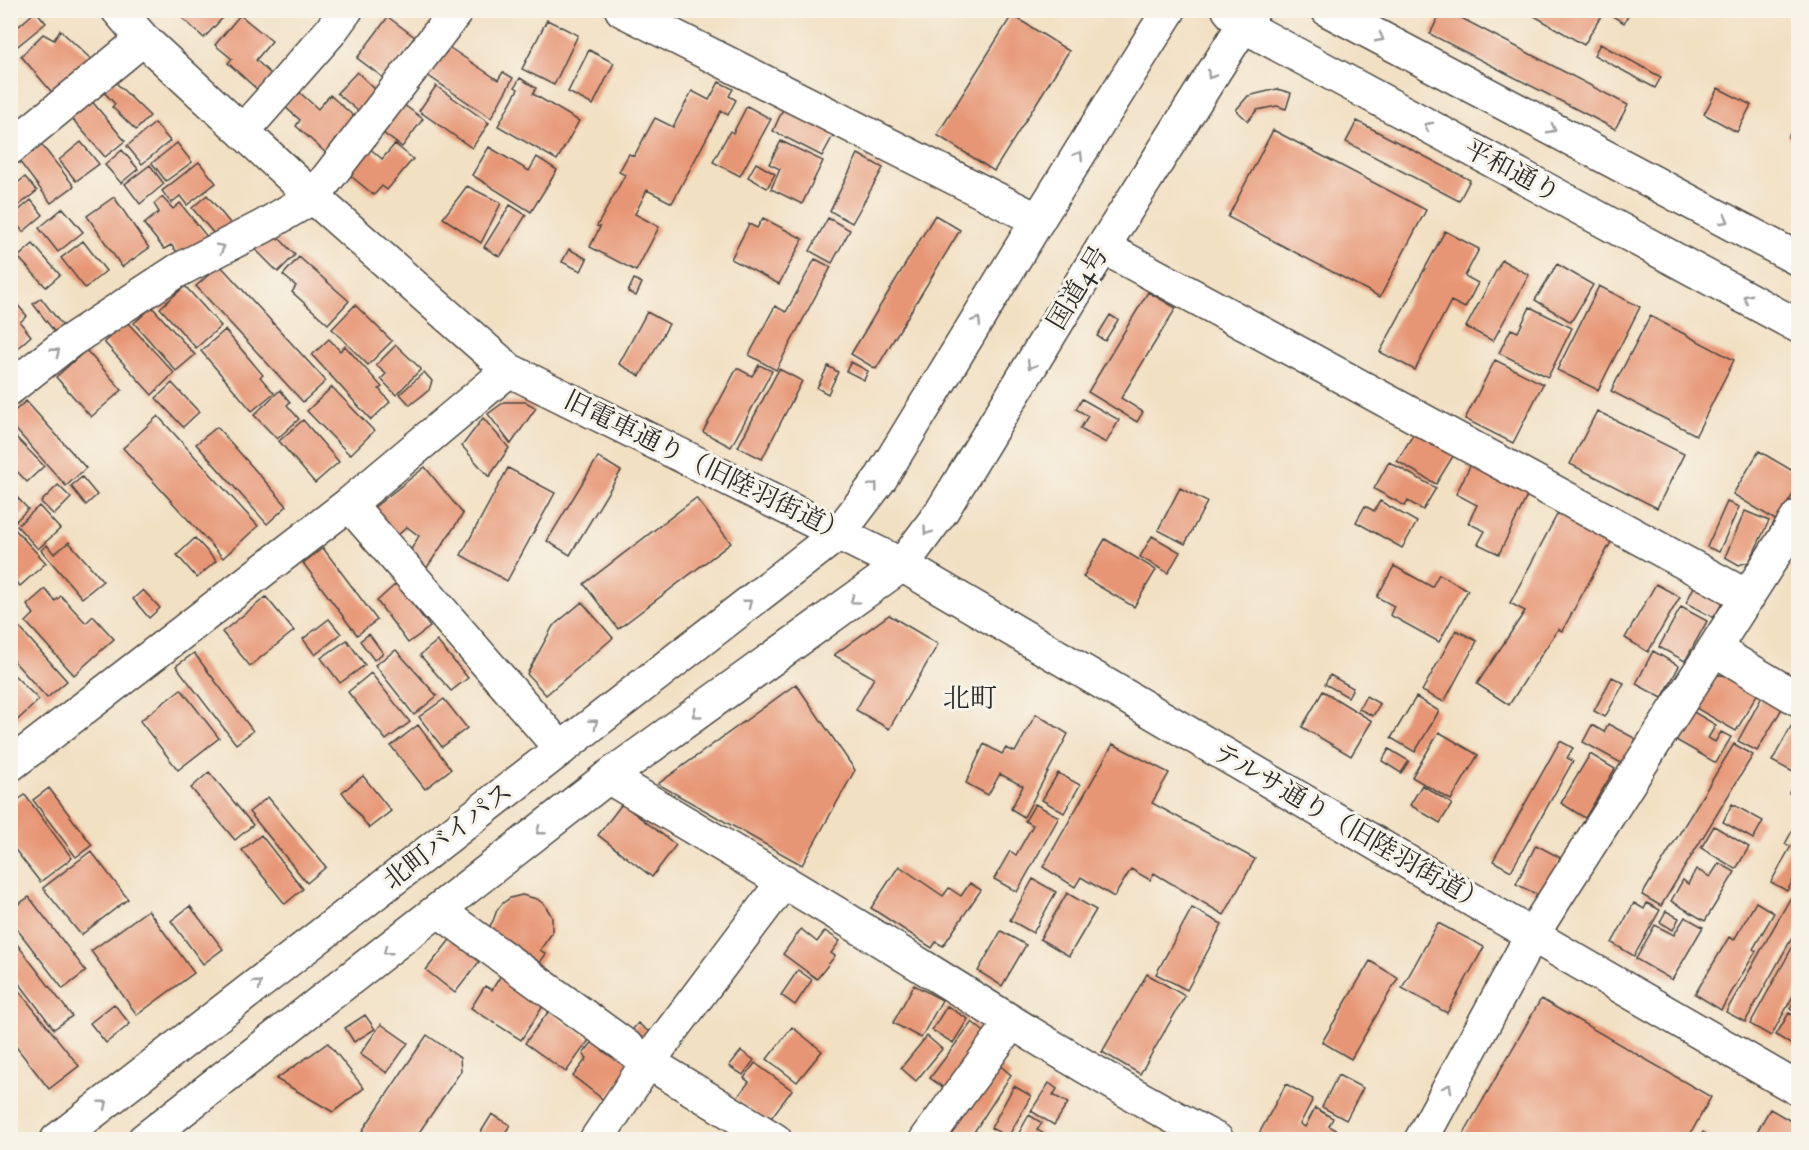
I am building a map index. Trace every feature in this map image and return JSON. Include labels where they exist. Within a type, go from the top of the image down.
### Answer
[{"type":"main road","name":"旧電車通り（旧陸羽街道）","points":[[118,10],[143,39],[313,197],[509,370],[902,565]]},
{"type":"main road","points":[[243,131],[330,32],[346,10]]},
{"type":"main road","points":[[13,381],[177,271],[264,226],[313,197],[457,10]]},
{"type":"main road","points":[[622,10],[1038,220]]},
{"type":"main road","points":[[839,532],[881,478],[1169,10]]},
{"type":"main road","points":[[1328,10],[1798,259]]},
{"type":"main road","name":"国道4号","points":[[902,565],[942,511],[1241,15]]},
{"type":"main road","name":"平和通り","points":[[1241,15],[1798,326]]},
{"type":"main road","points":[[10,148],[143,39]]},
{"type":"main road","points":[[1103,247],[1748,597]]},
{"type":"main road","points":[[10,765],[349,504],[509,370]]},
{"type":"main road","points":[[349,504],[561,748]]},
{"type":"main road","points":[[1420,1140],[1532,935],[1798,517]]},
{"type":"main road","name":"北町バイパス","points":[[57,1140],[839,532]]},
{"type":"main road","name":"北町バイパス","points":[[144,1140],[608,777],[902,565]]},
{"type":"main road","name":"テルサ通り（旧陸羽街道）","points":[[902,565],[1798,1089]]},
{"type":"main road","points":[[1714,649],[1798,699]]},
{"type":"main road","points":[[608,777],[784,881],[1012,1022],[1174,1130],[1217,1140]]},
{"type":"main road","points":[[596,1140],[648,1062],[784,881]]},
{"type":"main road","points":[[438,911],[648,1062],[775,1140]]},
{"type":"main road","points":[[926,1140],[1012,1022]]},
{"type":"building","points":[[179,10],[230,10],[204,38],[177,13]]},
{"type":"building","points":[[1442,10],[1446,10],[1628,105],[1615,129],[1430,34]]},
{"type":"building","points":[[1524,10],[1631,10],[1624,23],[1604,11],[1584,45]]},
{"type":"building","points":[[36,11],[46,23],[14,49],[10,45],[10,16],[19,26]]},
{"type":"building","points":[[240,15],[272,41],[256,60],[274,77],[260,92],[228,63],[232,59],[215,45]]},
{"type":"building","points":[[1012,15],[1069,51],[994,171],[937,135]]},
{"type":"building","points":[[388,17],[416,38],[385,79],[357,58]]},
{"type":"building","points":[[547,20],[578,35],[554,85],[522,69]]},
{"type":"building","points":[[60,30],[93,61],[55,96],[21,56],[43,34],[54,40]]},
{"type":"building","points":[[444,44],[498,80],[503,72],[513,78],[491,118],[424,73]]},
{"type":"building","points":[[1600,44],[1661,77],[1655,88],[1594,55]]},
{"type":"building","points":[[589,50],[614,63],[593,105],[568,92]]},
{"type":"building","points":[[357,72],[377,91],[358,111],[337,93]]},
{"type":"building","points":[[520,78],[536,88],[533,94],[579,121],[557,160],[498,126],[518,89],[515,87]]},
{"type":"building","points":[[113,80],[150,116],[136,130],[112,107],[115,104],[103,91]]},
{"type":"building","points":[[719,82],[733,89],[729,96],[736,100],[728,115],[721,111],[672,203],[647,190],[635,214],[659,227],[636,271],[590,247],[600,227],[597,226],[625,175],[619,172],[629,154],[634,156],[655,118],[673,127],[692,91],[709,100]]},
{"type":"building","points":[[436,86],[489,123],[472,148],[419,111]]},
{"type":"building","points":[[1718,88],[1751,105],[1737,132],[1704,114]]},
{"type":"building","points":[[1277,89],[1291,93],[1286,109],[1277,106],[1257,110],[1248,121],[1236,110],[1248,96]]},
{"type":"building","points":[[298,91],[318,109],[330,95],[358,120],[327,154],[296,126],[300,120],[284,106]]},
{"type":"building","points":[[90,99],[125,141],[105,157],[70,116]]},
{"type":"building","points":[[400,102],[423,119],[402,147],[379,130]]},
{"type":"building","points":[[785,105],[836,130],[822,156],[773,131]]},
{"type":"building","points":[[747,106],[771,119],[740,176],[713,162],[730,131],[733,133]]},
{"type":"building","points":[[1798,119],[1798,143],[1788,137]]},
{"type":"building","points":[[1357,121],[1470,180],[1459,201],[1346,142]]},
{"type":"building","points":[[155,123],[170,141],[142,164],[127,146]]},
{"type":"building","points":[[1273,130],[1426,210],[1380,297],[1228,217]]},
{"type":"building","points":[[781,141],[823,161],[802,204],[771,189],[780,169],[769,164]]},
{"type":"building","points":[[81,142],[99,164],[76,181],[59,160]]},
{"type":"building","points":[[177,143],[192,162],[166,181],[152,163]]},
{"type":"building","points":[[41,144],[74,186],[51,203],[19,161]]},
{"type":"building","points":[[395,144],[413,159],[387,190],[382,186],[374,195],[346,172],[367,146],[382,159]]},
{"type":"building","points":[[489,147],[529,171],[537,157],[557,170],[531,212],[472,175]]},
{"type":"building","points":[[122,150],[138,169],[121,183],[105,165]]},
{"type":"building","points":[[858,154],[883,168],[852,223],[830,211]]},
{"type":"building","points":[[199,162],[216,183],[187,205],[180,196],[171,203],[162,191]]},
{"type":"building","points":[[756,163],[775,174],[767,188],[748,177]]},
{"type":"building","points":[[150,165],[164,184],[140,204],[125,184]]},
{"type":"building","points":[[25,177],[37,191],[18,206],[10,197],[10,189]]},
{"type":"building","points":[[467,186],[501,203],[481,243],[443,218]]},
{"type":"building","points":[[207,195],[230,223],[215,235],[192,208]]},
{"type":"building","points":[[114,197],[149,248],[122,267],[87,216]]},
{"type":"building","points":[[162,197],[173,209],[180,203],[208,238],[179,254],[171,245],[164,249],[144,224],[159,212],[154,204]]},
{"type":"building","points":[[31,200],[43,215],[23,232],[11,217]]},
{"type":"building","points":[[510,205],[526,215],[500,257],[484,247]]},
{"type":"building","points":[[63,208],[83,232],[58,252],[39,228]]},
{"type":"building","points":[[935,215],[960,230],[876,369],[851,354]]},
{"type":"building","points":[[763,218],[803,239],[779,284],[731,259],[749,224],[757,228]]},
{"type":"building","points":[[828,218],[850,230],[832,263],[810,251]]},
{"type":"building","points":[[1445,231],[1479,249],[1465,276],[1478,283],[1465,308],[1451,301],[1415,370],[1380,352]]},
{"type":"building","points":[[10,232],[18,241],[10,248]]},
{"type":"building","points":[[264,239],[280,239],[295,255],[278,272],[254,248]]},
{"type":"building","points":[[83,241],[106,271],[85,288],[61,258]]},
{"type":"building","points":[[33,244],[60,275],[46,287],[18,257]]},
{"type":"building","points":[[569,249],[587,259],[581,271],[562,262]]},
{"type":"building","points":[[299,257],[349,301],[328,324],[292,292],[296,286],[283,275]]},
{"type":"building","points":[[815,259],[831,267],[776,370],[749,355],[775,306],[786,312]]},
{"type":"building","points":[[1502,260],[1529,275],[1493,341],[1466,327]]},
{"type":"building","points":[[1557,264],[1593,285],[1571,322],[1535,300]]},
{"type":"building","points":[[220,265],[326,381],[303,402],[196,286]]},
{"type":"building","points":[[634,279],[642,283],[636,296],[628,292]]},
{"type":"building","points":[[185,286],[221,326],[196,348],[160,308]]},
{"type":"building","points":[[1599,286],[1640,307],[1598,390],[1557,370]]},
{"type":"building","points":[[1148,292],[1176,308],[1121,398],[1143,412],[1137,422],[1088,392]]},
{"type":"building","points":[[10,296],[27,316],[20,322],[31,336],[13,352],[10,349]]},
{"type":"building","points":[[41,298],[65,329],[57,335],[33,304]]},
{"type":"building","points":[[355,305],[392,341],[368,365],[332,329]]},
{"type":"building","points":[[152,307],[195,355],[176,371],[134,323]]},
{"type":"building","points":[[1530,307],[1572,328],[1548,377],[1499,353],[1511,329],[1518,332]]},
{"type":"building","points":[[647,312],[669,324],[640,376],[619,364]]},
{"type":"building","points":[[1110,315],[1118,320],[1105,341],[1097,336]]},
{"type":"building","points":[[1650,316],[1734,360],[1696,435],[1611,391]]},
{"type":"building","points":[[127,322],[174,373],[152,395],[104,342]]},
{"type":"building","points":[[225,330],[263,375],[260,377],[274,393],[252,411],[201,351]]},
{"type":"building","points":[[329,339],[340,351],[345,346],[382,387],[379,389],[390,402],[371,420],[312,355]]},
{"type":"building","points":[[396,345],[421,369],[396,395],[381,379],[386,374],[376,365]]},
{"type":"building","points":[[86,350],[122,390],[91,417],[56,377]]},
{"type":"building","points":[[1495,360],[1543,384],[1513,443],[1465,419]]},
{"type":"building","points":[[851,362],[868,371],[864,380],[846,371]]},
{"type":"building","points":[[759,365],[772,371],[731,447],[703,432],[737,368],[752,376]]},
{"type":"building","points":[[828,366],[838,372],[828,394],[817,388]]},
{"type":"building","points":[[779,369],[802,381],[762,459],[738,447]]},
{"type":"building","points":[[424,372],[432,381],[429,390],[410,405],[400,394]]},
{"type":"building","points":[[172,383],[199,412],[183,427],[156,398]]},
{"type":"building","points":[[332,387],[374,431],[350,455],[307,411]]},
{"type":"building","points":[[280,390],[290,402],[287,405],[299,419],[277,439],[254,415]]},
{"type":"building","points":[[1082,399],[1119,420],[1106,443],[1080,429],[1088,416],[1076,409]]},
{"type":"building","points":[[26,401],[86,468],[66,486],[10,423],[10,415]]},
{"type":"building","points":[[504,402],[526,402],[536,408],[511,444],[488,414]]},
{"type":"building","points":[[1597,411],[1684,454],[1657,508],[1570,464]]},
{"type":"building","points":[[158,416],[258,526],[223,558],[123,448]]},
{"type":"building","points":[[483,418],[509,448],[489,477],[462,446]]},
{"type":"building","points":[[303,420],[339,462],[315,483],[279,441]]},
{"type":"building","points":[[217,427],[287,506],[267,524],[196,444]]},
{"type":"building","points":[[1416,430],[1455,453],[1436,484],[1397,461]]},
{"type":"building","points":[[10,431],[44,466],[27,482],[10,464]]},
{"type":"building","points":[[1759,451],[1798,474],[1798,486],[1777,521],[1733,494]]},
{"type":"building","points":[[598,457],[621,471],[570,555],[547,541]]},
{"type":"building","points":[[1389,462],[1436,488],[1423,510],[1408,501],[1405,506],[1374,489]]},
{"type":"building","points":[[1472,462],[1530,490],[1499,554],[1478,544],[1485,531],[1468,523],[1477,505],[1456,494]]},
{"type":"building","points":[[425,467],[463,514],[424,572],[409,553],[419,536],[407,527],[396,537],[372,509]]},
{"type":"building","points":[[508,468],[555,493],[507,581],[461,555]]},
{"type":"building","points":[[82,477],[97,495],[86,505],[71,486]]},
{"type":"building","points":[[58,485],[71,498],[54,515],[41,502]]},
{"type":"building","points":[[1180,488],[1207,502],[1185,544],[1158,530]]},
{"type":"building","points":[[13,493],[28,509],[16,521],[10,514],[10,496]]},
{"type":"building","points":[[696,498],[731,543],[618,629],[584,584]]},
{"type":"building","points":[[1380,501],[1417,522],[1402,548],[1356,522],[1365,506],[1374,511]]},
{"type":"building","points":[[1727,502],[1739,507],[1719,552],[1707,547]]},
{"type":"building","points":[[39,506],[60,529],[38,549],[17,526]]},
{"type":"building","points":[[1745,511],[1769,521],[1749,562],[1739,565],[1725,557]]},
{"type":"building","points":[[1558,513],[1611,542],[1562,631],[1558,629],[1509,705],[1477,684],[1525,611],[1510,603]]},
{"type":"building","points":[[10,524],[46,563],[20,586],[10,576]]},
{"type":"building","points":[[1152,536],[1180,552],[1168,573],[1140,557]]},
{"type":"building","points":[[195,538],[216,561],[197,578],[177,555]]},
{"type":"building","points":[[1105,539],[1156,570],[1134,607],[1083,577]]},
{"type":"building","points":[[69,542],[103,581],[82,598],[41,550],[47,545],[54,554]]},
{"type":"building","points":[[323,548],[377,620],[357,635],[303,563]]},
{"type":"building","points":[[1394,566],[1432,587],[1439,574],[1468,590],[1439,642],[1390,615],[1394,606],[1377,597]]},
{"type":"building","points":[[1697,581],[1726,596],[1714,618],[1686,603]]},
{"type":"building","points":[[397,583],[430,627],[408,643],[377,601]]},
{"type":"building","points":[[1656,584],[1680,597],[1648,652],[1625,638]]},
{"type":"building","points":[[45,589],[55,601],[61,596],[86,623],[93,616],[114,639],[74,675],[26,622],[34,614],[27,605]]},
{"type":"building","points":[[143,590],[160,608],[149,618],[133,599]]},
{"type":"building","points":[[266,597],[294,631],[250,666],[222,632]]},
{"type":"building","points":[[582,602],[613,638],[546,695],[527,674],[553,626]]},
{"type":"building","points":[[1681,607],[1707,621],[1685,661],[1659,647]]},
{"type":"building","points":[[889,615],[938,644],[889,729],[856,710],[874,678],[834,655]]},
{"type":"building","points":[[10,617],[67,681],[47,698],[10,657]]},
{"type":"building","points":[[329,619],[341,634],[315,655],[303,639]]},
{"type":"building","points":[[1456,630],[1477,641],[1444,702],[1422,691]]},
{"type":"building","points":[[369,634],[383,653],[374,660],[360,641]]},
{"type":"building","points":[[347,640],[365,665],[340,683],[321,658]]},
{"type":"building","points":[[437,641],[468,678],[451,691],[420,655]]},
{"type":"building","points":[[396,650],[437,696],[414,715],[375,665]]},
{"type":"building","points":[[1653,651],[1679,666],[1662,698],[1636,684]]},
{"type":"building","points":[[194,653],[253,731],[236,744],[176,666]]},
{"type":"building","points":[[10,671],[39,700],[10,727]]},
{"type":"building","points":[[371,673],[410,722],[386,740],[348,692]]},
{"type":"building","points":[[1330,675],[1353,688],[1348,697],[1325,684]]},
{"type":"building","points":[[1717,675],[1732,676],[1759,691],[1736,731],[1696,708]]},
{"type":"building","points":[[1612,677],[1624,683],[1605,717],[1594,711]]},
{"type":"building","points":[[796,684],[855,770],[802,865],[658,784]]},
{"type":"building","points":[[181,689],[219,738],[178,770],[140,721]]},
{"type":"building","points":[[1323,691],[1372,721],[1351,756],[1302,727]]},
{"type":"building","points":[[1763,695],[1783,707],[1757,751],[1738,741]]},
{"type":"building","points":[[1366,696],[1380,704],[1373,716],[1359,709]]},
{"type":"building","points":[[1416,697],[1439,711],[1415,752],[1391,738]]},
{"type":"building","points":[[444,699],[467,728],[442,747],[419,717]]},
{"type":"building","points":[[1692,711],[1716,725],[1708,738],[1715,742],[1721,732],[1731,737],[1716,763],[1676,740]]},
{"type":"building","points":[[1036,714],[1068,734],[1024,817],[1011,809],[1023,786],[1000,774],[988,795],[966,783],[984,744],[1002,754],[1006,748],[1015,752]]},
{"type":"building","points":[[1798,714],[1798,762],[1793,772],[1772,761]]},
{"type":"building","points":[[1608,724],[1636,739],[1623,764],[1583,742],[1592,725],[1604,732]]},
{"type":"building","points":[[418,725],[451,769],[425,789],[391,746]]},
{"type":"building","points":[[1439,732],[1478,755],[1451,800],[1412,777]]},
{"type":"building","points":[[1560,741],[1573,748],[1567,758],[1573,761],[1511,871],[1493,861]]},
{"type":"building","points":[[1113,744],[1169,773],[1152,803],[1255,859],[1224,915],[1154,873],[1150,880],[1131,869],[1114,897],[1081,877],[1075,887],[1043,867]]},
{"type":"building","points":[[1734,744],[1753,755],[1661,906],[1642,895]]},
{"type":"building","points":[[1389,749],[1409,761],[1401,773],[1382,761]]},
{"type":"building","points":[[1590,754],[1615,769],[1585,818],[1561,803]]},
{"type":"building","points":[[209,772],[253,825],[235,840],[191,788]]},
{"type":"building","points":[[1058,773],[1080,785],[1064,813],[1042,800]]},
{"type":"building","points":[[1798,775],[1798,798],[1789,793]]},
{"type":"building","points":[[363,776],[391,811],[369,828],[342,792]]},
{"type":"building","points":[[1422,785],[1452,804],[1440,823],[1410,805]]},
{"type":"building","points":[[49,788],[92,845],[76,857],[33,800]]},
{"type":"building","points":[[25,795],[72,858],[40,882],[10,843],[10,806]]},
{"type":"building","points":[[268,797],[326,867],[307,883],[249,812]]},
{"type":"building","points":[[622,804],[676,845],[652,877],[598,835]]},
{"type":"building","points":[[1035,804],[1059,817],[1017,892],[994,879],[1010,851],[1016,855],[1033,825],[1025,821]]},
{"type":"building","points":[[1732,804],[1763,821],[1753,839],[1723,822]]},
{"type":"building","points":[[1798,820],[1798,871],[1787,891],[1771,882],[1791,846],[1785,844]]},
{"type":"building","points":[[1714,826],[1749,847],[1736,869],[1701,848]]},
{"type":"building","points":[[261,835],[303,889],[285,904],[242,850]]},
{"type":"building","points":[[1536,845],[1561,858],[1542,897],[1516,884]]},
{"type":"building","points":[[91,851],[128,899],[81,935],[43,888]]},
{"type":"building","points":[[1719,863],[1735,872],[1705,921],[1671,901],[1683,880],[1688,884],[1696,869],[1710,877]]},
{"type":"building","points":[[899,866],[943,896],[949,888],[961,896],[970,883],[981,890],[943,946],[936,942],[932,948],[871,908]]},
{"type":"building","points":[[1033,879],[1056,892],[1033,933],[1010,920]]},
{"type":"building","points":[[1795,890],[1798,892],[1798,927],[1745,1022],[1726,1012]]},
{"type":"building","points":[[1067,893],[1096,910],[1069,956],[1040,939]]},
{"type":"building","points":[[522,895],[537,899],[545,905],[552,917],[552,933],[540,950],[546,954],[536,968],[486,932],[503,903],[510,898]]},
{"type":"building","points":[[29,897],[86,971],[63,989],[10,920],[10,910]]},
{"type":"building","points":[[1756,902],[1774,913],[1753,949],[1756,951],[1721,1010],[1695,994],[1729,937],[1734,940]]},
{"type":"building","points":[[1634,903],[1644,909],[1647,903],[1660,910],[1634,956],[1612,943]]},
{"type":"building","points":[[190,906],[223,949],[203,964],[171,921]]},
{"type":"building","points":[[1192,908],[1222,924],[1187,990],[1156,974]]},
{"type":"building","points":[[148,910],[194,973],[137,1015],[91,951]]},
{"type":"building","points":[[1666,911],[1679,918],[1673,930],[1660,922]]},
{"type":"building","points":[[1685,917],[1703,927],[1672,980],[1636,959],[1655,925],[1674,935]]},
{"type":"building","points":[[1438,923],[1484,947],[1447,1013],[1402,988]]},
{"type":"building","points":[[801,929],[817,942],[825,931],[840,941],[831,953],[835,956],[817,979],[783,954]]},
{"type":"building","points":[[1001,931],[1026,945],[1002,986],[978,971]]},
{"type":"building","points":[[10,935],[72,1016],[54,1029],[10,971]]},
{"type":"building","points":[[453,936],[482,958],[455,993],[426,970]]},
{"type":"building","points":[[1798,937],[1798,987],[1771,1036],[1750,1024]]},
{"type":"building","points":[[1370,961],[1398,978],[1351,1059],[1322,1042]]},
{"type":"building","points":[[798,970],[812,980],[795,1005],[781,995]]},
{"type":"building","points":[[1147,974],[1185,996],[1140,1074],[1102,1052]]},
{"type":"building","points":[[501,975],[545,1003],[521,1040],[471,1008],[485,986],[492,990]]},
{"type":"building","points":[[914,985],[942,1000],[921,1038],[893,1023]]},
{"type":"building","points":[[19,991],[79,1066],[49,1089],[10,1039],[10,994],[12,996]]},
{"type":"building","points":[[1798,993],[1798,1014],[1790,1009]]},
{"type":"building","points":[[1541,999],[1711,1097],[1687,1140],[1460,1140]]},
{"type":"building","points":[[114,1004],[130,1024],[106,1043],[90,1023]]},
{"type":"building","points":[[947,1006],[968,1019],[953,1043],[932,1030]]},
{"type":"building","points":[[549,1011],[589,1040],[566,1072],[525,1043]]},
{"type":"building","points":[[1789,1013],[1798,1018],[1798,1041],[1795,1047],[1776,1035]]},
{"type":"building","points":[[365,1015],[375,1029],[354,1042],[345,1028]]},
{"type":"building","points":[[972,1022],[989,1036],[948,1091],[930,1078]]},
{"type":"building","points":[[638,1023],[655,1037],[647,1048],[629,1034]]},
{"type":"building","points":[[381,1024],[408,1043],[387,1073],[360,1054]]},
{"type":"building","points":[[792,1027],[822,1051],[797,1082],[767,1059]]},
{"type":"building","points":[[427,1035],[460,1058],[461,1071],[414,1140],[374,1140],[362,1131]]},
{"type":"building","points":[[597,1036],[633,1064],[605,1101],[573,1076],[587,1058],[583,1054]]},
{"type":"building","points":[[927,1036],[942,1049],[916,1081],[901,1068]]},
{"type":"building","points":[[328,1043],[364,1088],[333,1112],[276,1079]]},
{"type":"building","points":[[741,1051],[754,1060],[743,1075],[729,1066]]},
{"type":"building","points":[[996,1062],[1011,1075],[974,1132],[985,1140],[935,1140]]},
{"type":"building","points":[[755,1063],[792,1090],[768,1122],[736,1099],[749,1082],[744,1078]]},
{"type":"building","points":[[1338,1075],[1363,1088],[1346,1120],[1322,1107]]},
{"type":"building","points":[[1049,1083],[1057,1089],[1053,1095],[1068,1103],[1054,1125],[1031,1111]]},
{"type":"building","points":[[1286,1084],[1313,1099],[1300,1124],[1305,1127],[1315,1108],[1333,1118],[1329,1126],[1340,1132],[1336,1140],[1256,1139]]},
{"type":"building","points":[[1014,1086],[1031,1096],[1008,1137],[991,1128]]},
{"type":"building","points":[[1770,1109],[1798,1125],[1798,1140],[1752,1140]]},
{"type":"building","points":[[492,1114],[510,1125],[501,1140],[476,1140]]},
{"type":"building","points":[[1029,1115],[1042,1123],[1037,1130],[1051,1138],[1050,1140],[1015,1140]]},
{"type":"building","points":[[1703,1132],[1715,1140],[1698,1140]]},
{"type":"district","name":"北町","points":[[970,698]]}]
